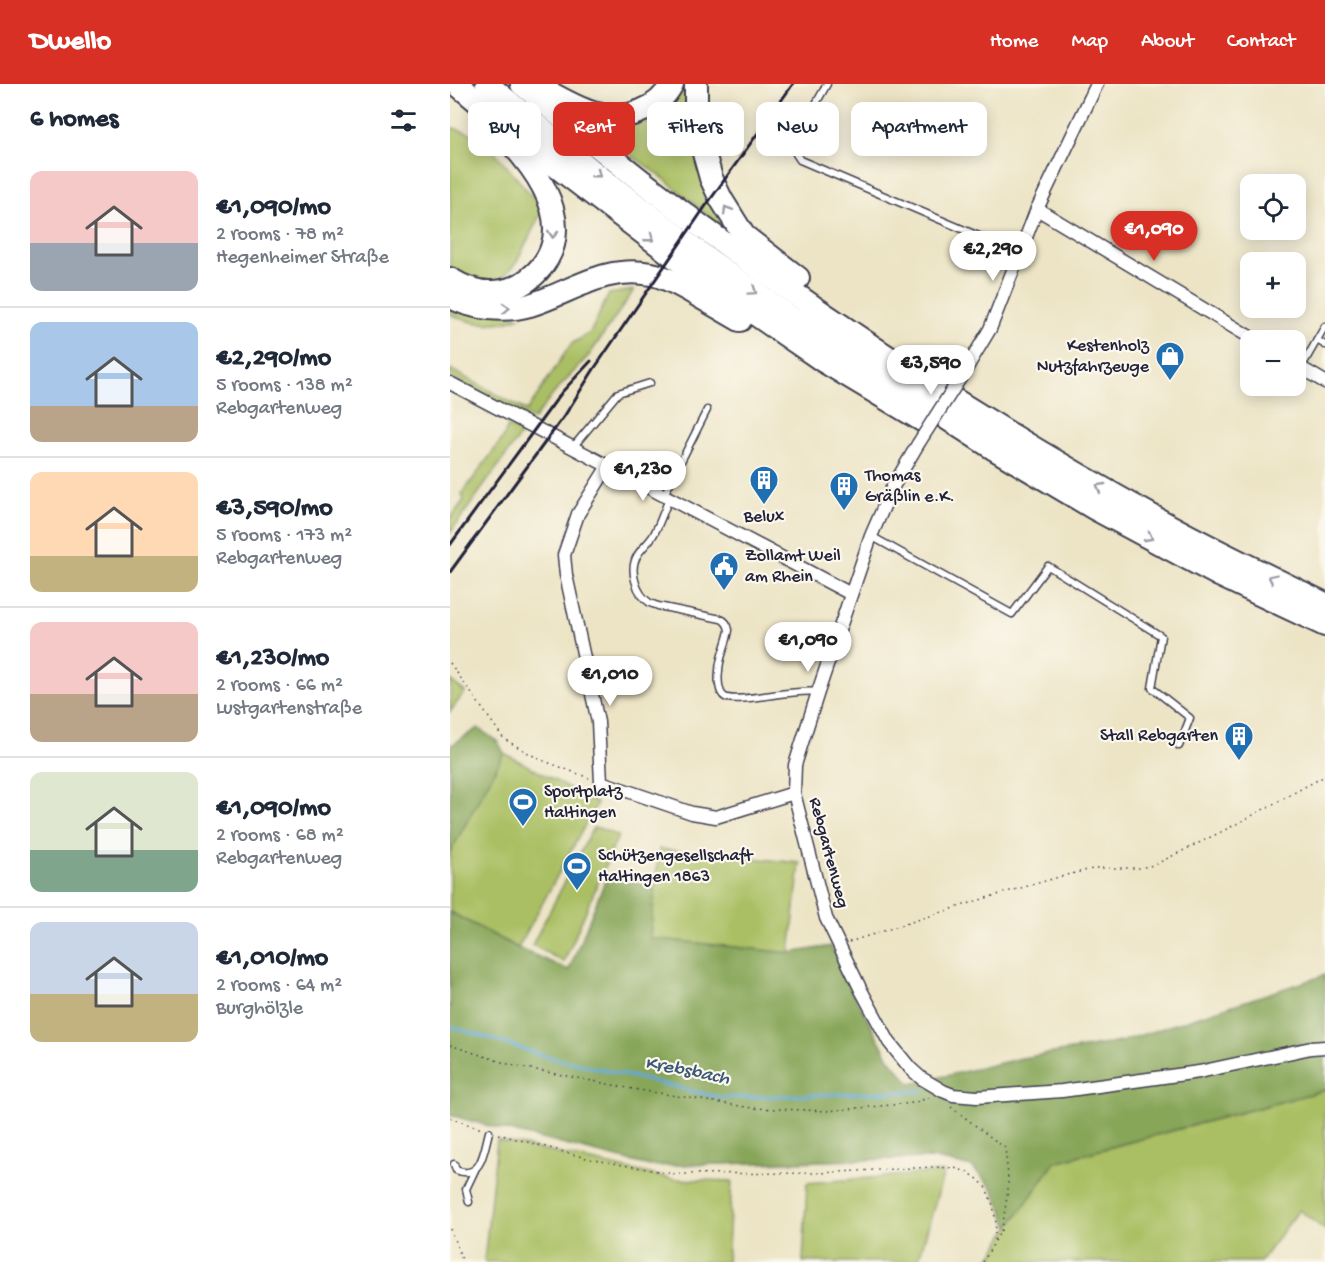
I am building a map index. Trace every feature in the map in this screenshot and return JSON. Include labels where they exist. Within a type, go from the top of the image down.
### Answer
[{"type":"highway","points":[[522,84],[585,137],[703,229],[840,325],[988,420],[1130,504],[1325,604]]},
{"type":"highway","points":[[533,84],[575,108],[605,117],[620,117],[631,116],[652,106],[672,84]]},
{"type":"highway","points":[[696,84],[698,132],[711,178],[721,200],[744,236],[822,297],[840,325]]},
{"type":"highway","points":[[450,279],[469,288],[494,292],[526,282],[541,268],[552,246],[555,229],[549,201],[529,163],[490,120],[472,88]]},
{"type":"highway","points":[[472,88],[540,153],[693,271],[822,360],[956,439],[993,448]]},
{"type":"highway","points":[[472,88],[596,174],[708,259],[796,321],[993,448],[1094,508],[1198,564],[1325,625]]},
{"type":"highway","points":[[450,296],[481,307],[528,306],[603,276],[628,273],[652,274],[671,280],[807,358],[822,360]]},
{"type":"street","name":"Rebgartenweg","points":[[1097,84],[1037,209],[990,330],[891,490],[851,594],[818,692],[795,765],[794,793],[826,918],[861,990],[889,1042],[910,1068],[942,1091],[953,1095],[977,1097],[1062,1090],[1199,1072],[1325,1047]]},
{"type":"street","points":[[1037,209],[1240,331]]},
{"type":"street","points":[[1306,371],[1325,382]]},
{"type":"street","points":[[450,383],[851,594]]},
{"type":"street","points":[[608,466],[578,514],[564,555],[566,575],[598,722],[602,782],[692,813],[716,817],[794,793]]},
{"type":"lane","points":[[827,84],[795,141],[796,154],[800,160],[988,240],[1022,250]]},
{"type":"lane","points":[[1306,355],[1325,326]]},
{"type":"lane","points":[[1317,340],[1325,345]]},
{"type":"lane","points":[[573,447],[618,393],[650,383]]},
{"type":"lane","points":[[707,410],[666,497],[654,535],[635,558],[635,583],[649,603],[726,621],[729,630],[718,673],[721,694],[725,697],[737,699],[802,690],[818,692]]},
{"type":"lane","points":[[872,536],[1012,614],[1048,566],[1161,636],[1152,688],[1190,718],[1179,746]]},
{"type":"lane","points":[[469,1202],[466,1189],[481,1162],[489,1132]]},
{"type":"lane","points":[[454,1164],[456,1170],[463,1173],[475,1170]]},
{"type":"path","points":[[450,663],[504,739],[539,759],[602,782]]},
{"type":"path","points":[[839,945],[1066,874],[1097,868],[1139,868],[1154,865],[1229,828],[1325,776]]},
{"type":"path","points":[[450,1045],[511,1065],[633,1089],[752,1108],[827,1111],[867,1108],[913,1103],[942,1091],[942,1097],[946,1103],[1005,1148],[1008,1190],[1002,1229],[983,1262]]},
{"type":"path","points":[[450,1118],[489,1132],[590,1160],[674,1174],[820,1173],[954,1168],[968,1172],[986,1188],[993,1205],[996,1223],[994,1244]]},
{"type":"path","points":[[450,1229],[464,1262]]},
{"type":"green space","points":[[678,84],[690,84],[695,102],[648,102]]},
{"type":"green space","points":[[647,103],[647,156],[711,156],[733,233],[729,233],[658,174],[632,156],[635,156],[635,110]]},
{"type":"green space","points":[[450,127],[468,133],[468,156],[498,156],[543,209],[516,263],[498,283],[466,278],[450,266]]},
{"type":"green space","points":[[634,290],[590,354],[533,420],[450,377],[450,369],[527,411],[571,344],[590,333],[609,294]]},
{"type":"green space","points":[[450,305],[521,317],[503,322],[476,323],[450,314]]},
{"type":"green space","points":[[508,426],[522,433],[450,533],[450,519],[464,500],[462,494],[503,438]]},
{"type":"green space","points":[[450,680],[465,692],[450,712]]},
{"type":"green space","points":[[478,728],[498,742],[504,753],[450,853],[450,746]]},
{"type":"green space","name":"Sportplatz Haltingen","points":[[504,753],[597,803],[518,948],[450,912],[450,853]]},
{"type":"green space","name":"Schützengesellschaft Haltingen 1863","points":[[593,828],[599,828],[618,836],[564,962],[532,945]]},
{"type":"green space","name":"Sportplatz Haltingen","points":[[659,849],[800,863],[790,953],[649,938]]},
{"type":"green space","points":[[607,876],[655,887],[650,938],[790,953],[831,946],[853,993],[889,1058],[911,1084],[1022,1058],[1120,1042],[1325,975],[1325,1090],[1055,1162],[1009,1227],[993,1189],[972,1167],[931,1158],[650,1166],[450,1115],[450,912],[518,948],[569,970]]},
{"type":"green space","points":[[1325,1090],[1325,1230],[1299,1210],[1260,1262],[988,1262],[1009,1227],[1055,1162]]},
{"type":"green space","points":[[497,1140],[672,1179],[732,1181],[727,1262],[484,1262]]},
{"type":"green space","points":[[944,1172],[918,1262],[803,1262],[807,1183]]},
{"type":"waterway","name":"Krebsbach","points":[[450,1026],[545,1056],[722,1098],[924,1091]]},
{"type":"railway","points":[[450,572],[565,415],[705,207],[793,84]]},
{"type":"railway","points":[[450,545],[562,392],[591,361]]},
{"type":"place","name":"Kestenholz Nutzfahrzeuge","points":[[1170,382]]},
{"type":"place","name":"Belux","points":[[764,506]]},
{"type":"place","name":"Thomas Gräßlin e.K.","points":[[844,512]]},
{"type":"place","name":"Zollamt Weil am Rhein","points":[[724,592]]},
{"type":"place","name":"Stall Rebgarten","points":[[1239,762]]},
{"type":"place","name":"Sportplatz Haltingen","points":[[523,828]]},
{"type":"place","name":"Schützengesellschaft Haltingen 1863","points":[[577,892]]}]
